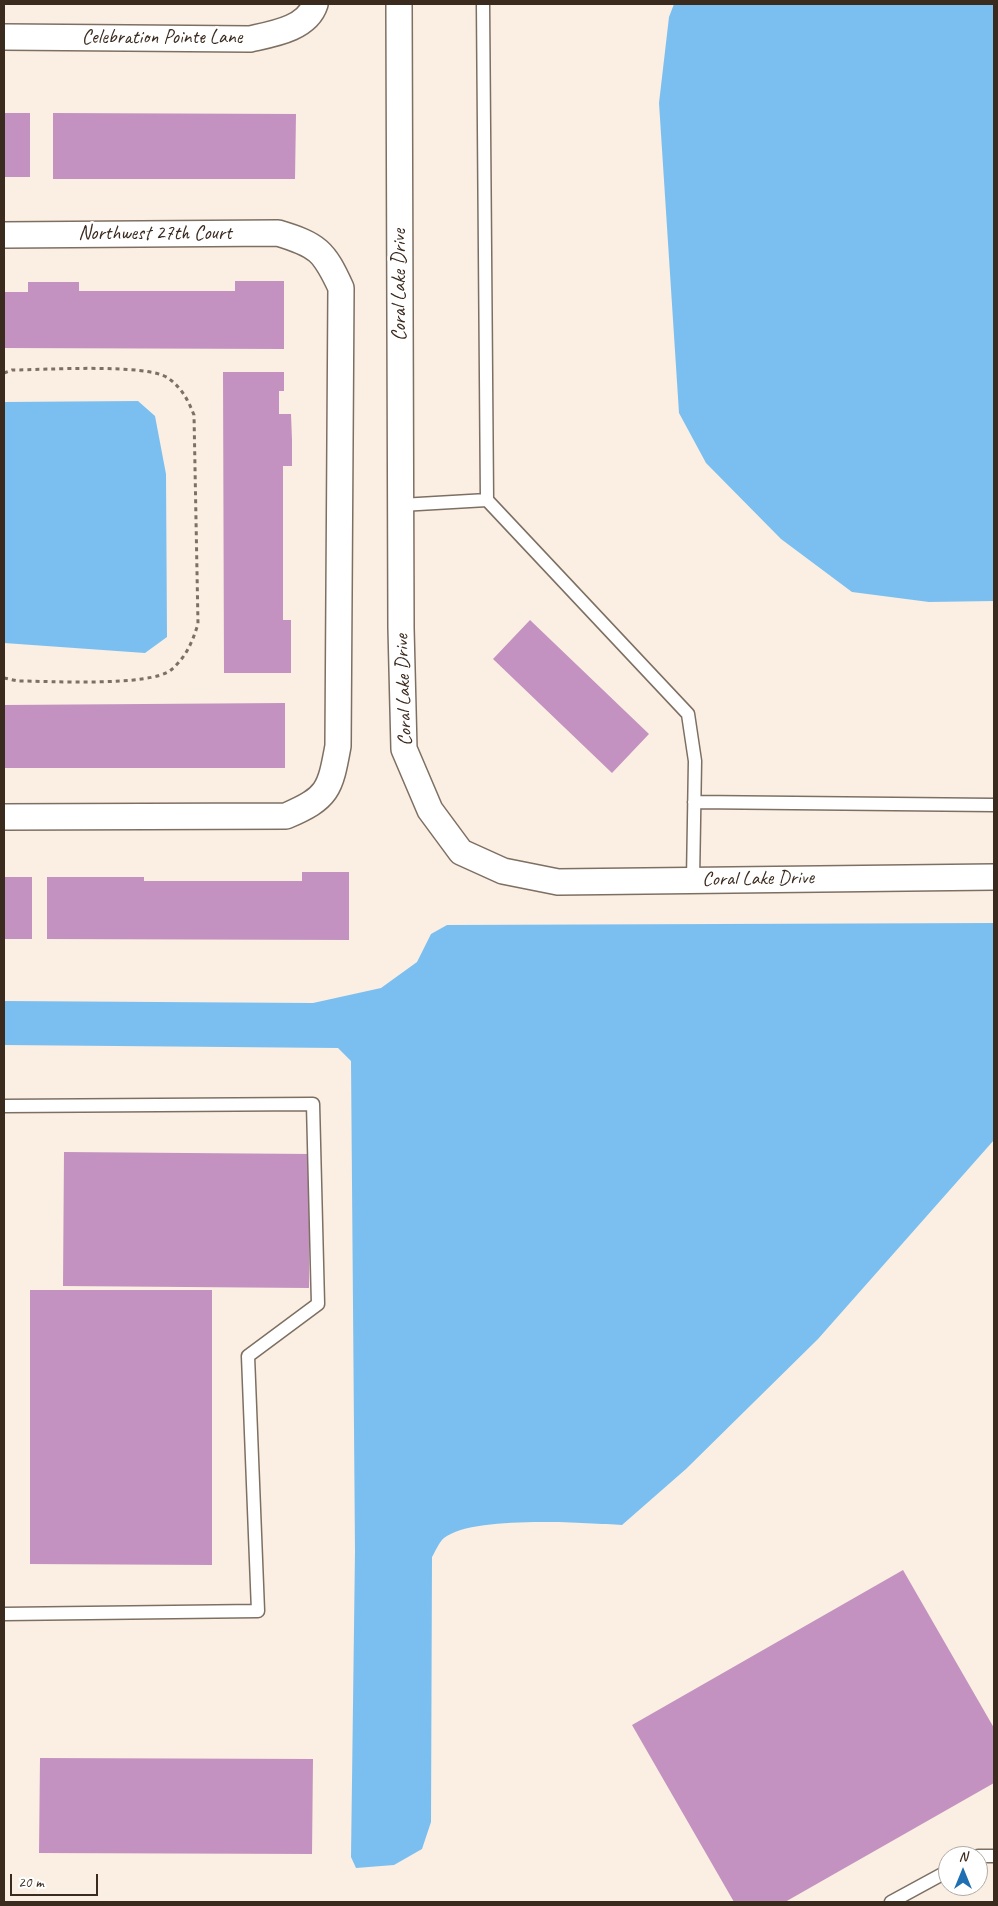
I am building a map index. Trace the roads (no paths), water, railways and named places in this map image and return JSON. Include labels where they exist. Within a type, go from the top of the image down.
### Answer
[{"type":"street","name":"Coral Lake Drive","points":[[400,4],[401,505],[404,749],[430,810],[461,852],[503,872],[558,882],[994,876]]},
{"type":"street","name":"Celebration Pointe Lane","points":[[4,37],[250,39],[285,31],[314,8]]},
{"type":"street","name":"Northwest 27th Court","points":[[4,235],[278,233],[306,242],[328,260],[341,288],[338,746],[332,780],[314,804],[286,816],[4,816]]},
{"type":"lane","points":[[483,4],[487,500],[688,714],[695,761],[693,880]]},
{"type":"lane","points":[[401,505],[487,500]]},
{"type":"lane","points":[[694,802],[994,804]]},
{"type":"lane","points":[[4,1106],[313,1104],[318,1304],[248,1356],[258,1611],[4,1614]]},
{"type":"lane","points":[[891,1902],[938,1876]]},
{"type":"water","points":[[674,4],[994,4],[994,601],[929,602],[852,592],[781,539],[706,463],[679,413],[659,103],[669,17]]},
{"type":"water","points":[[138,401],[155,416],[166,474],[167,637],[145,653],[4,643],[4,402]]},
{"type":"water","points":[[994,923],[994,1140],[818,1339],[686,1469],[622,1525],[556,1522],[503,1523],[459,1531],[442,1540],[432,1557],[431,1822],[422,1849],[394,1865],[356,1868],[351,1857],[355,1551],[351,1061],[338,1048],[4,1045],[4,1001],[313,1003],[381,988],[417,962],[431,934],[447,925]]}]
